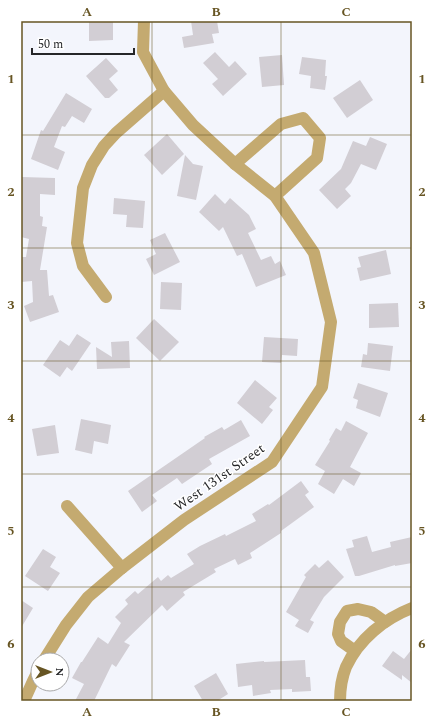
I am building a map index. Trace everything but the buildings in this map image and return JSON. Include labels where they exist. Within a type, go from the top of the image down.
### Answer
[{"type":"street","name":"West 131st Street","points":[[49,652],[66,625],[88,597],[122,568],[184,520],[272,462],[322,387],[331,322],[314,253],[275,196],[235,164],[193,125],[164,91],[143,52],[144,21]]},
{"type":"street","points":[[106,298],[83,266],[77,243],[83,188],[92,165],[104,146],[116,133],[164,91]]},
{"type":"street","points":[[235,164],[281,124],[303,118],[320,138],[317,158],[275,196]]},
{"type":"street","points":[[67,506],[122,568]]},
{"type":"street","points":[[340,701],[340,689],[346,668],[355,651],[368,635],[385,622],[403,611],[412,608]]},
{"type":"street","points":[[355,651],[341,641],[338,634],[340,622],[347,611],[358,609],[371,612],[385,622]]},
{"type":"street","points":[[24,701],[30,688]]}]
